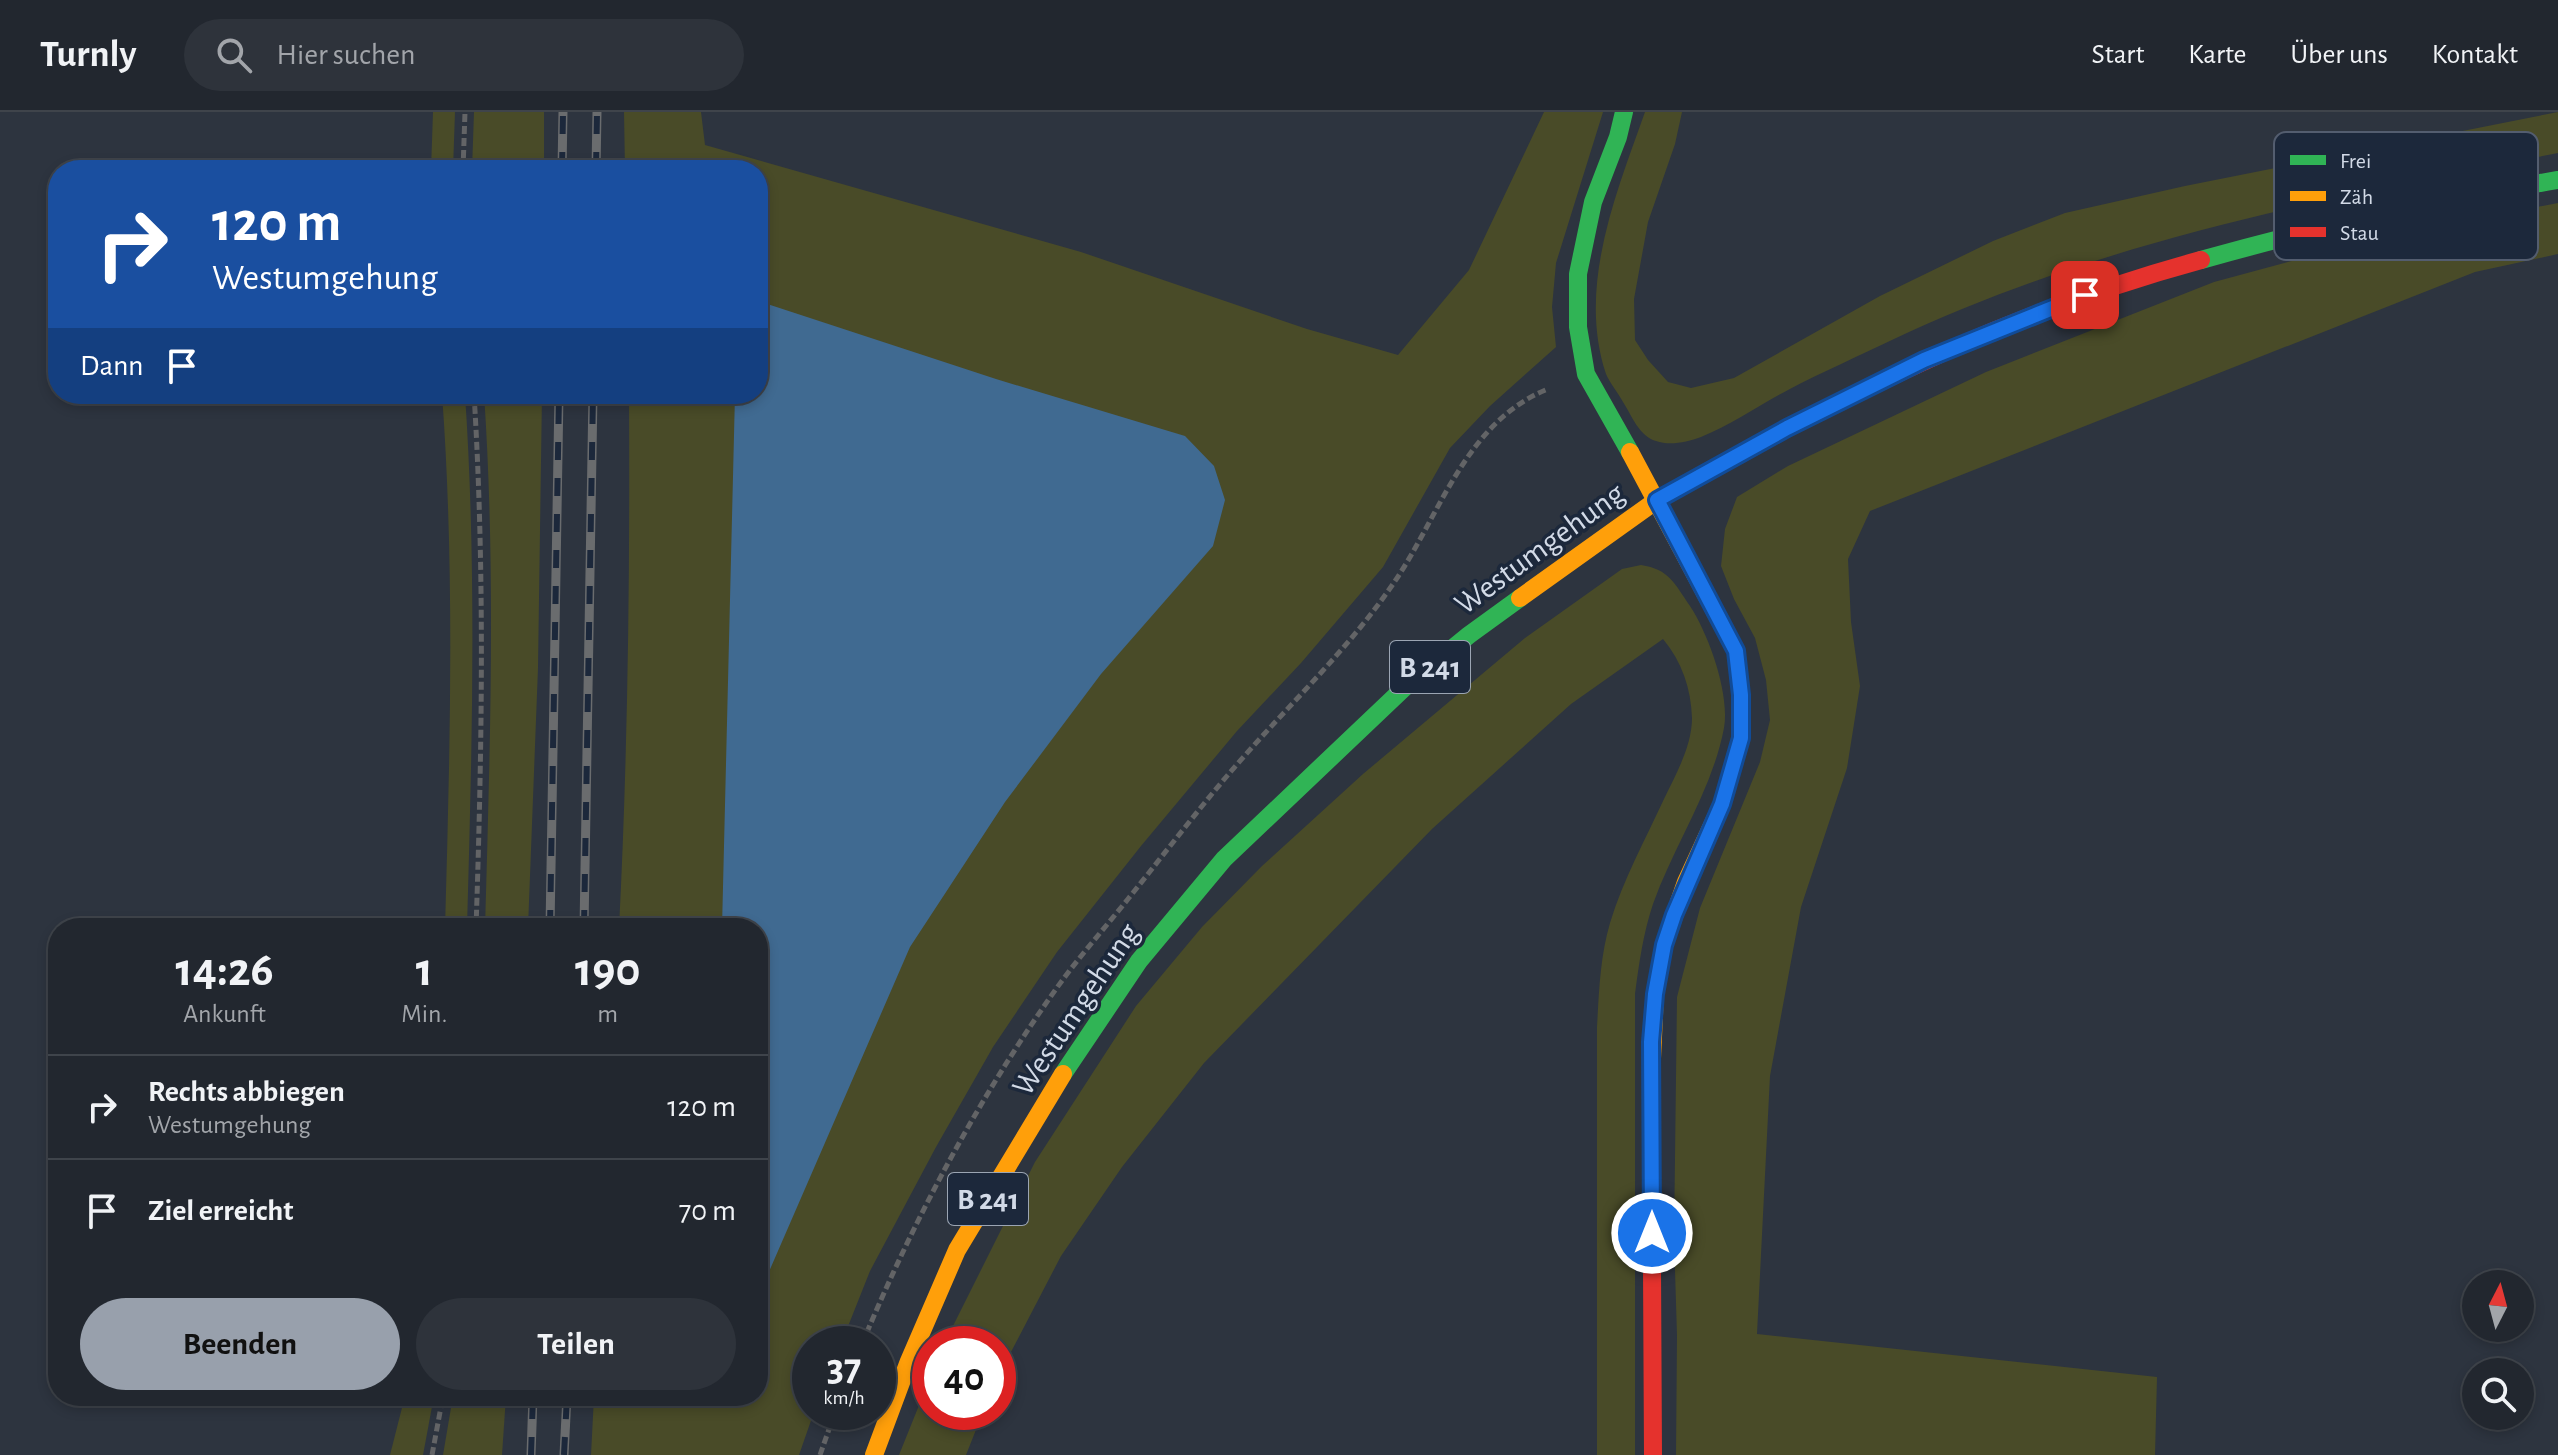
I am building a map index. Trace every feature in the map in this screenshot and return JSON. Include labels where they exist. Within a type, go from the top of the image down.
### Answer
[{"type":"main road","points":[[1624,112],[1618,137],[1593,202],[1578,274],[1578,327],[1586,374],[1657,500],[1736,651],[1741,695],[1741,738],[1722,804],[1674,915],[1664,945],[1655,994],[1651,1042],[1653,1455]]},
{"type":"main road","name":"Westumgehung","points":[[2538,183],[2558,180]]},
{"type":"main road","name":"Westumgehung","points":[[874,1455],[909,1361],[957,1250],[1063,1075],[1139,961],[1224,859],[1404,688],[1469,635],[1657,500],[1787,428],[1924,360],[2085,295],[2274,240]]},
{"type":"path","points":[[463,160],[465,112]]},
{"type":"path","points":[[474,404],[483,597],[476,918]]},
{"type":"path","points":[[432,1455],[441,1406]]},
{"type":"path","points":[[820,1455],[829,1430]]},
{"type":"green space","points":[[433,112],[455,112],[453,160],[431,160]]},
{"type":"green space","points":[[474,112],[544,112],[544,160],[472,160]]},
{"type":"green space","points":[[624,112],[701,112],[705,145],[758,160],[625,160]]},
{"type":"green space","points":[[1544,112],[1603,112],[1556,263],[1552,307],[1556,347],[1490,406],[1450,448],[1383,567],[1301,663],[1237,731],[1057,952],[993,1047],[936,1147],[870,1271],[848,1326],[792,1326],[792,1430],[808,1430],[799,1455],[591,1455],[593,1406],[768,1406],[768,918],[619,918],[628,661],[629,404],[768,404],[768,163],[1081,252],[1307,329],[1398,355],[1469,270]]},
{"type":"green space","points":[[1645,112],[1682,112],[1675,144],[1648,222],[1634,299],[1635,340],[1668,382],[1691,388],[1734,378],[1880,296],[1993,241],[2065,213],[2274,168],[2274,212],[2137,248],[1973,304],[1801,383],[1701,437],[1667,443],[1656,441],[1640,430],[1606,374],[1598,341],[1598,274],[1612,208]]},
{"type":"green space","points":[[2558,112],[2558,153],[2538,157],[2538,132],[2457,132]]},
{"type":"green space","points":[[2558,203],[2558,254],[2538,258],[2538,207]]},
{"type":"green space","points":[[2295,260],[2530,260],[2475,272],[1870,511],[1848,559],[1851,622],[1860,686],[1847,768],[1801,907],[1770,1076],[1757,1334],[2157,1377],[2155,1455],[1676,1455],[1674,1238],[1677,997],[1700,908],[1760,762],[1770,720],[1766,680],[1755,638],[1721,566],[1725,529],[1737,497],[1788,466],[1986,372],[2214,282]]},
{"type":"green space","points":[[443,404],[466,404],[472,661],[467,918],[445,918],[450,728]]},
{"type":"green space","points":[[485,404],[542,404],[538,668],[528,918],[485,918],[491,594]]},
{"type":"green space","points":[[1641,565],[1651,567],[1665,574],[1680,591],[1711,648],[1721,682],[1725,714],[1711,774],[1653,904],[1635,994],[1635,1455],[1597,1455],[1597,1027],[1602,962],[1615,907],[1682,760],[1691,728],[1691,707],[1684,676],[1663,639],[1571,704],[1432,829],[1204,1063],[1122,1167],[1061,1256],[1016,1342],[1016,1326],[953,1326],[1035,1162],[1136,1006],[1202,927],[1262,866],[1363,774],[1525,638],[1622,569]]},
{"type":"green space","points":[[402,1406],[432,1406],[423,1455],[390,1455]]},
{"type":"green space","points":[[451,1406],[505,1406],[502,1455],[443,1455]]},
{"type":"green space","points":[[912,1423],[912,1430],[976,1430],[966,1455],[899,1455]]},
{"type":"water","points":[[768,304],[996,379],[1185,436],[1214,466],[1225,500],[1213,546],[1101,674],[1005,802],[910,947],[768,1274],[768,918],[722,918],[735,404],[768,404]]},
{"type":"railway","points":[[562,160],[563,112]]},
{"type":"railway","points":[[596,160],[597,112]]},
{"type":"railway","points":[[550,918],[559,404]]},
{"type":"railway","points":[[584,918],[593,404]]},
{"type":"railway","points":[[531,1455],[533,1406]]},
{"type":"railway","points":[[564,1455],[566,1406]]},
{"type":"traffic: fast","points":[[1624,112],[1618,137],[1593,202],[1578,274],[1578,327],[1586,374],[1630,452]]},
{"type":"traffic: fast","points":[[2538,184],[2558,180]]},
{"type":"traffic: fast","points":[[2201,260],[2274,240]]},
{"type":"traffic: fast","points":[[1063,1074],[1139,961],[1224,859],[1404,688],[1520,598]]},
{"type":"traffic: slow","points":[[1520,598],[1657,500],[1787,428],[1858,393]]},
{"type":"traffic: slow","points":[[1630,452],[1736,651],[1741,695],[1741,738],[1722,804],[1686,882],[1664,945],[1655,994],[1651,1080]]},
{"type":"traffic: slow","points":[[874,1455],[909,1361],[957,1250],[1063,1074]]},
{"type":"traffic: jam","points":[[1858,393],[2026,318],[2201,260]]},
{"type":"traffic: jam","points":[[1651,1080],[1653,1455]]},
{"type":"route","points":[[1652,1233],[1651,1042],[1655,994],[1664,945],[1674,915],[1722,804],[1741,738],[1741,695],[1736,651],[1657,500],[1787,428],[1924,360],[2085,295]]}]
